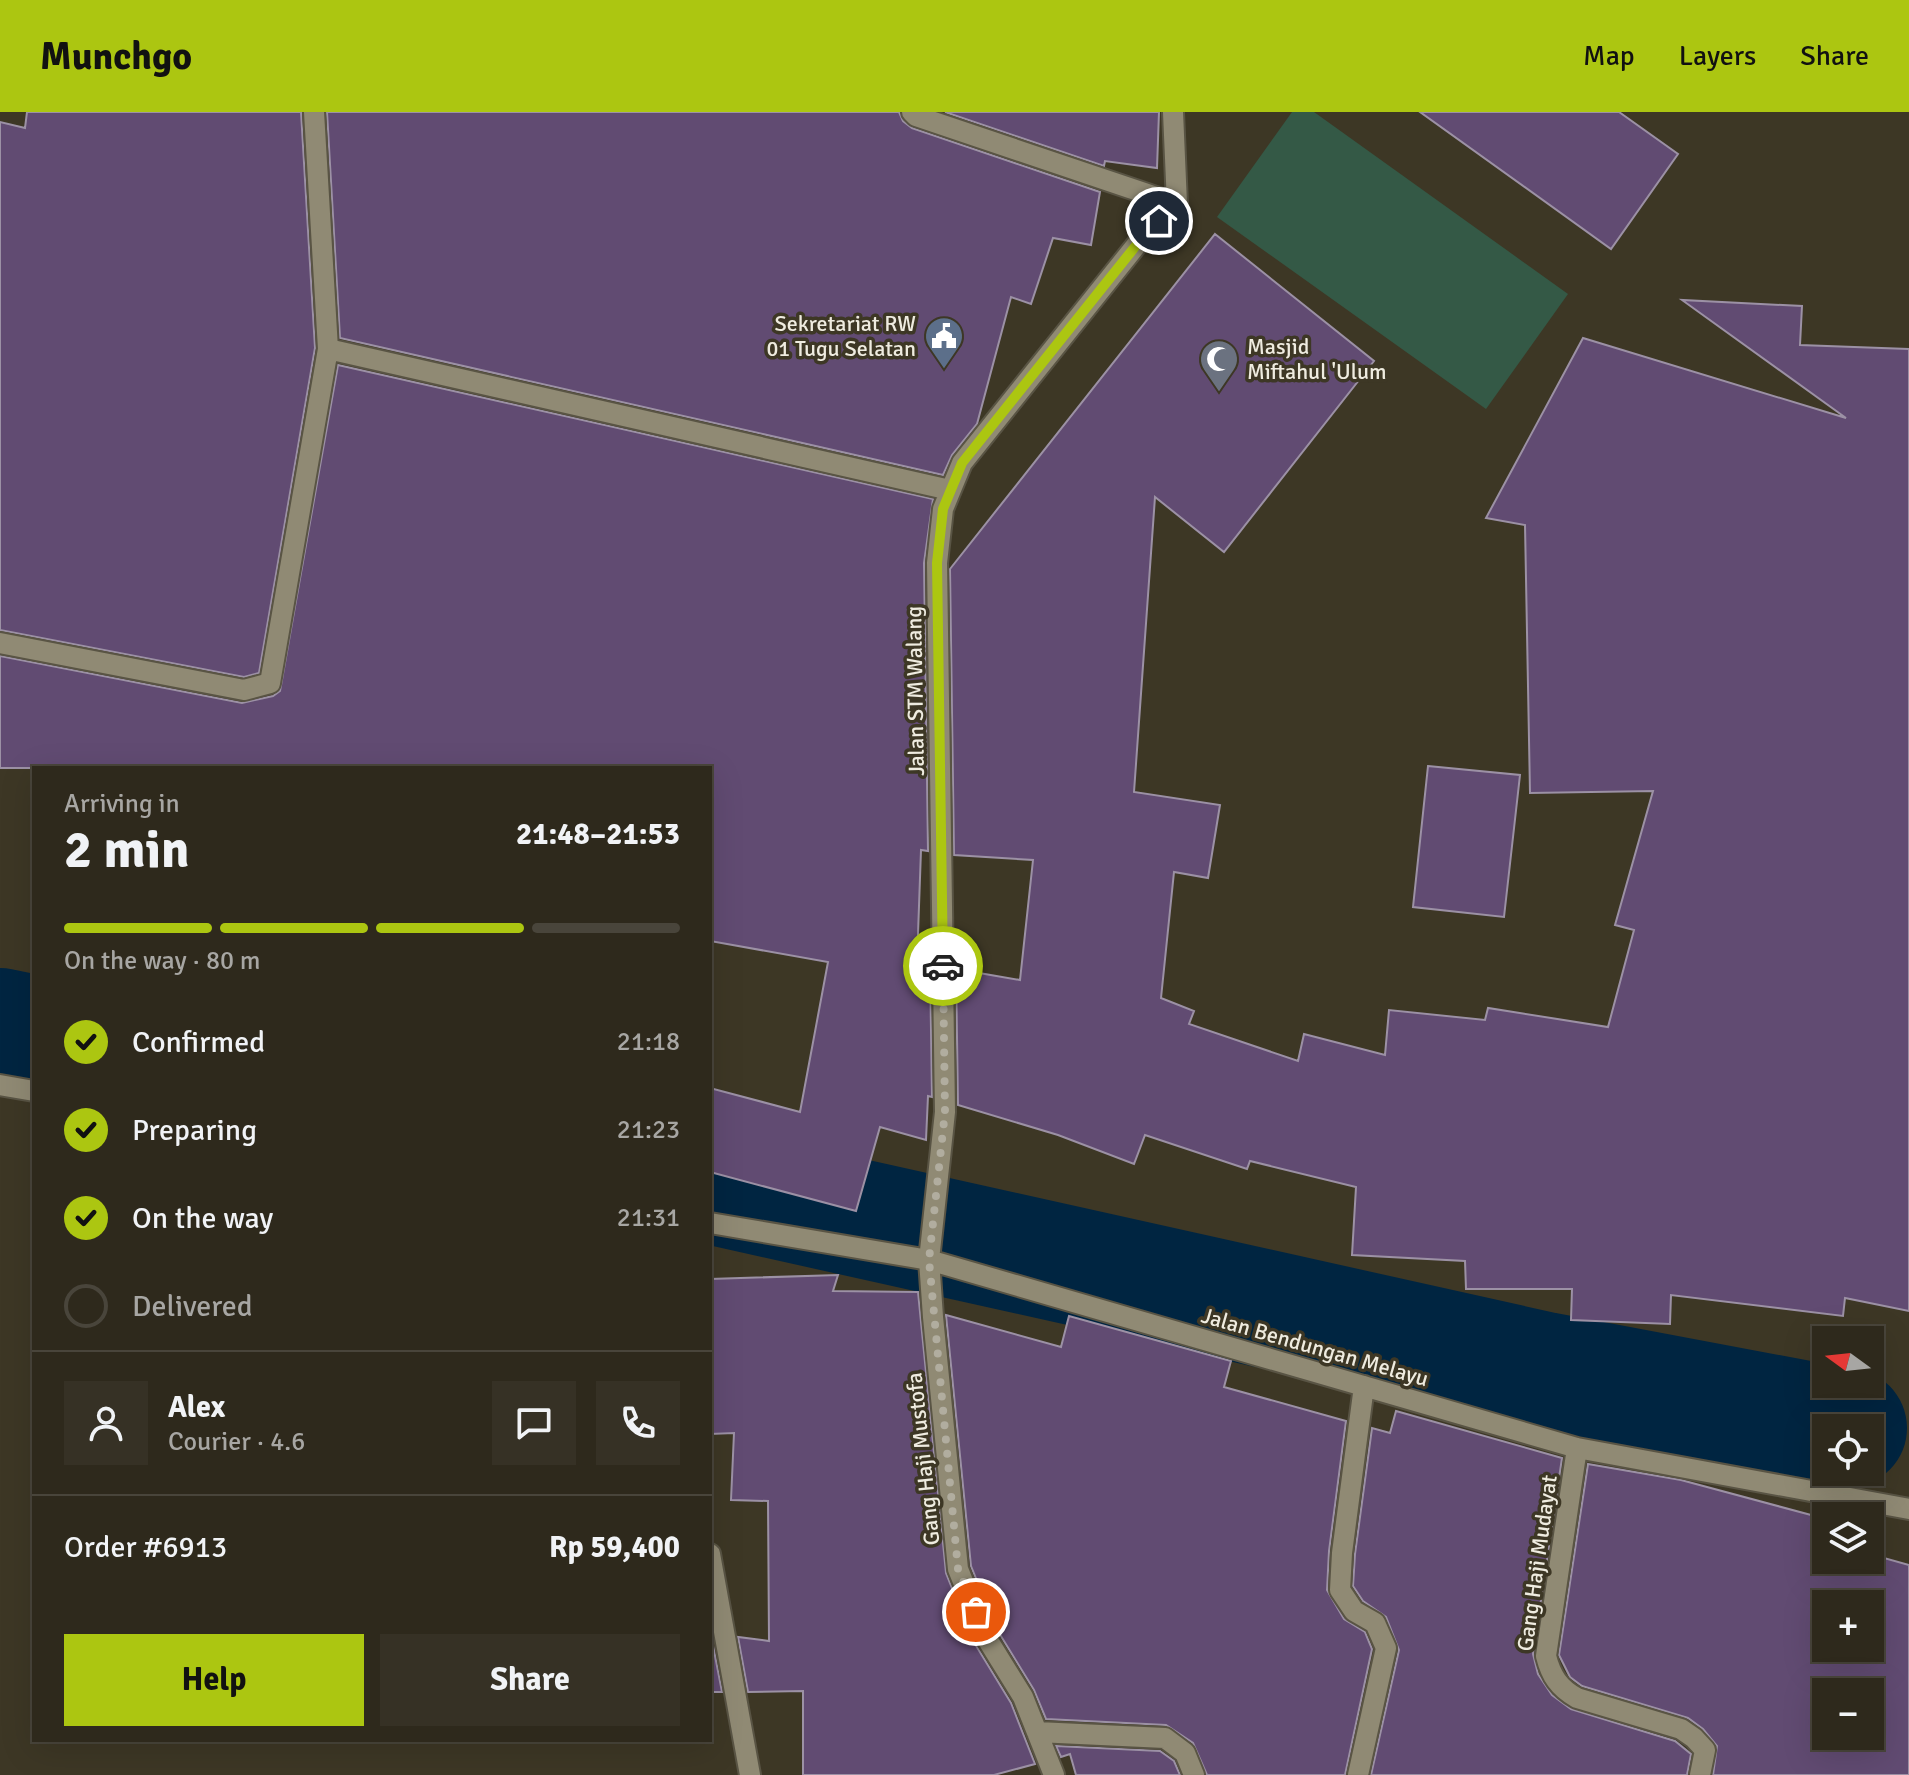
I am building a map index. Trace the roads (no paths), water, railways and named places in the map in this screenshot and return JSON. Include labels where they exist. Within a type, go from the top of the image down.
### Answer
[{"type":"street","points":[[0,643],[244,690],[270,683],[328,349],[314,112]]},
{"type":"street","points":[[912,112],[916,116],[1177,204],[1173,112]]},
{"type":"street","name":"Jalan STM Walang","points":[[929,1260],[945,1112],[937,563],[943,509],[962,463],[1142,238],[1177,204]]},
{"type":"street","points":[[328,349],[950,490]]},
{"type":"street","points":[[0,1085],[32,1091]]},
{"type":"street","name":"Jalan Bendungan Melayu","points":[[712,1223],[929,1260],[1577,1448],[1909,1509]]},
{"type":"street","name":"Gang Haji Mustofa","points":[[929,1260],[958,1569],[984,1634],[1023,1697],[1054,1775]]},
{"type":"street","points":[[1358,1775],[1386,1648],[1375,1623],[1354,1611],[1340,1590],[1364,1386]]},
{"type":"street","name":"Gang Haji Mudayat","points":[[1577,1448],[1546,1656],[1550,1672],[1563,1690],[1577,1698],[1681,1729],[1705,1750],[1700,1775]]},
{"type":"street","points":[[712,1565],[750,1775]]},
{"type":"street","points":[[1037,1732],[1165,1738],[1185,1753],[1194,1775]]},
{"type":"waterway","points":[[0,1027],[32,1034]]},
{"type":"waterway","points":[[712,1185],[1545,1371],[1812,1421]]},
{"type":"place","name":"Sekretariat RW 01 Tugu Selatan","points":[[944,370]]},
{"type":"place","name":"Masjid Miftahul 'Ulum","points":[[1219,393]]}]
